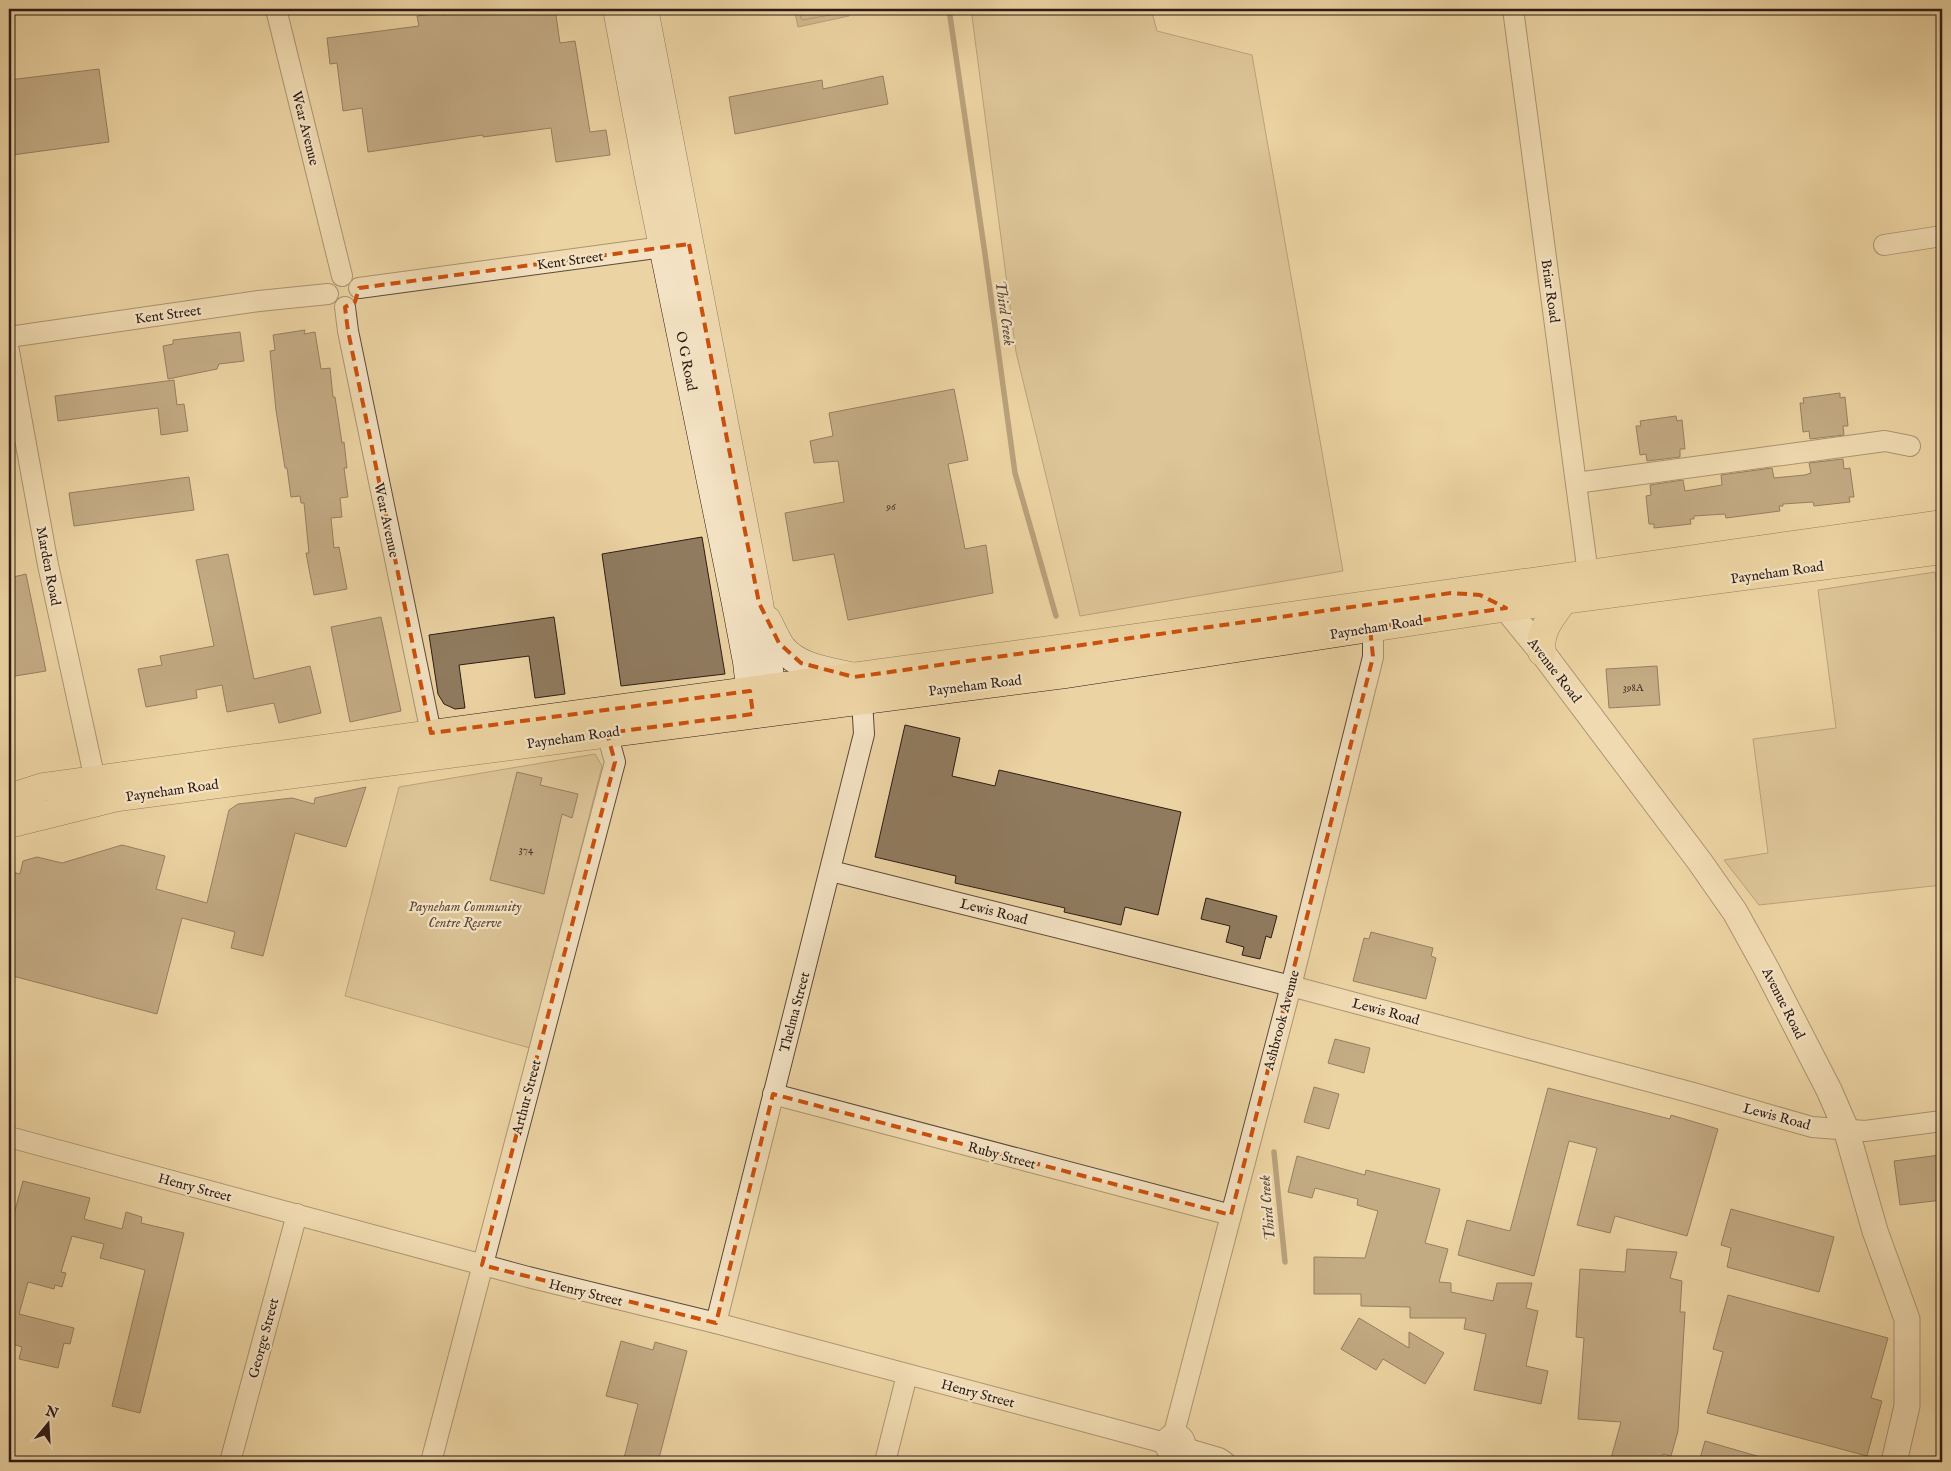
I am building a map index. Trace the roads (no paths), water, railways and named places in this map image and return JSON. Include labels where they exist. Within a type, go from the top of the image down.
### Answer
[{"type":"main road","name":"O G Road","points":[[617,9],[676,245],[759,603],[763,701]]},
{"type":"main road","name":"O G Road","points":[[644,9],[676,245],[736,604],[763,701]]},
{"type":"main road","name":"Payneham Road","points":[[9,798],[43,787],[431,733],[763,701],[858,688],[1074,673],[1367,617],[1451,593],[1942,524]]},
{"type":"main road","name":"Payneham Road","points":[[1367,617],[1506,608],[1942,550]]},
{"type":"main road","points":[[1651,565],[1687,565],[1698,574],[1700,583]]},
{"type":"main road","points":[[1451,593],[1480,594],[1506,608],[1524,584],[1533,582]]},
{"type":"main road","points":[[1542,652],[1542,638],[1546,626],[1563,601]]},
{"type":"main road","points":[[759,603],[779,643],[793,658],[858,688]]},
{"type":"main road","name":"Payneham Road","points":[[9,824],[118,797],[607,733],[763,701]]},
{"type":"street","name":"Wear Avenue","points":[[276,9],[342,276]]},
{"type":"street","name":"Briar Road","points":[[1513,9],[1588,574]]},
{"type":"street","points":[[1884,245],[1942,236]]},
{"type":"street","name":"Kent Street","points":[[359,288],[676,245]]},
{"type":"street","points":[[342,276],[353,279],[359,288],[355,302],[345,307],[333,302],[328,294],[332,280],[342,276]]},
{"type":"street","name":"Kent Street","points":[[9,337],[259,301],[328,294]]},
{"type":"street","name":"Wear Avenue","points":[[345,307],[431,733]]},
{"type":"street","name":"Marden Road","points":[[9,351],[48,565],[95,780]]},
{"type":"street","points":[[1576,483],[1884,441],[1910,446]]},
{"type":"street","name":"Avenue Road","points":[[1506,608],[1542,652],[1700,862],[1735,912],[1829,1090],[1846,1129],[1875,1231],[1907,1319],[1907,1406],[1894,1462]]},
{"type":"street","name":"Ashbrook Avenue","points":[[1174,1448],[1231,1215],[1291,986],[1373,657],[1372,640],[1367,617]]},
{"type":"street","name":"Thelma Street","points":[[716,1323],[864,734],[864,718],[858,688]]},
{"type":"street","name":"Arthur Street","points":[[431,1462],[615,762],[607,733]]},
{"type":"street","name":"Lewis Road","points":[[831,871],[1291,986],[1693,1093],[1812,1127],[1865,1132],[1942,1121]]},
{"type":"street","name":"Ruby Street","points":[[773,1094],[1231,1215]]},
{"type":"street","name":"Henry Street","points":[[9,1137],[482,1265],[716,1323],[1174,1448],[1218,1458],[1225,1462]]},
{"type":"street","name":"George Street","points":[[230,1462],[297,1214]]},
{"type":"street","points":[[885,1462],[907,1375]]},
{"type":"water","points":[[794,9],[847,9],[849,16],[798,27]]},
{"type":"waterway","name":"Third Creek","points":[[949,9],[1015,473],[1056,616]]},
{"type":"waterway","name":"Third Creek","points":[[1274,1152],[1285,1262]]},
{"type":"park label","name":"Payneham Community Centre Reserve","points":[[465,914]]}]
